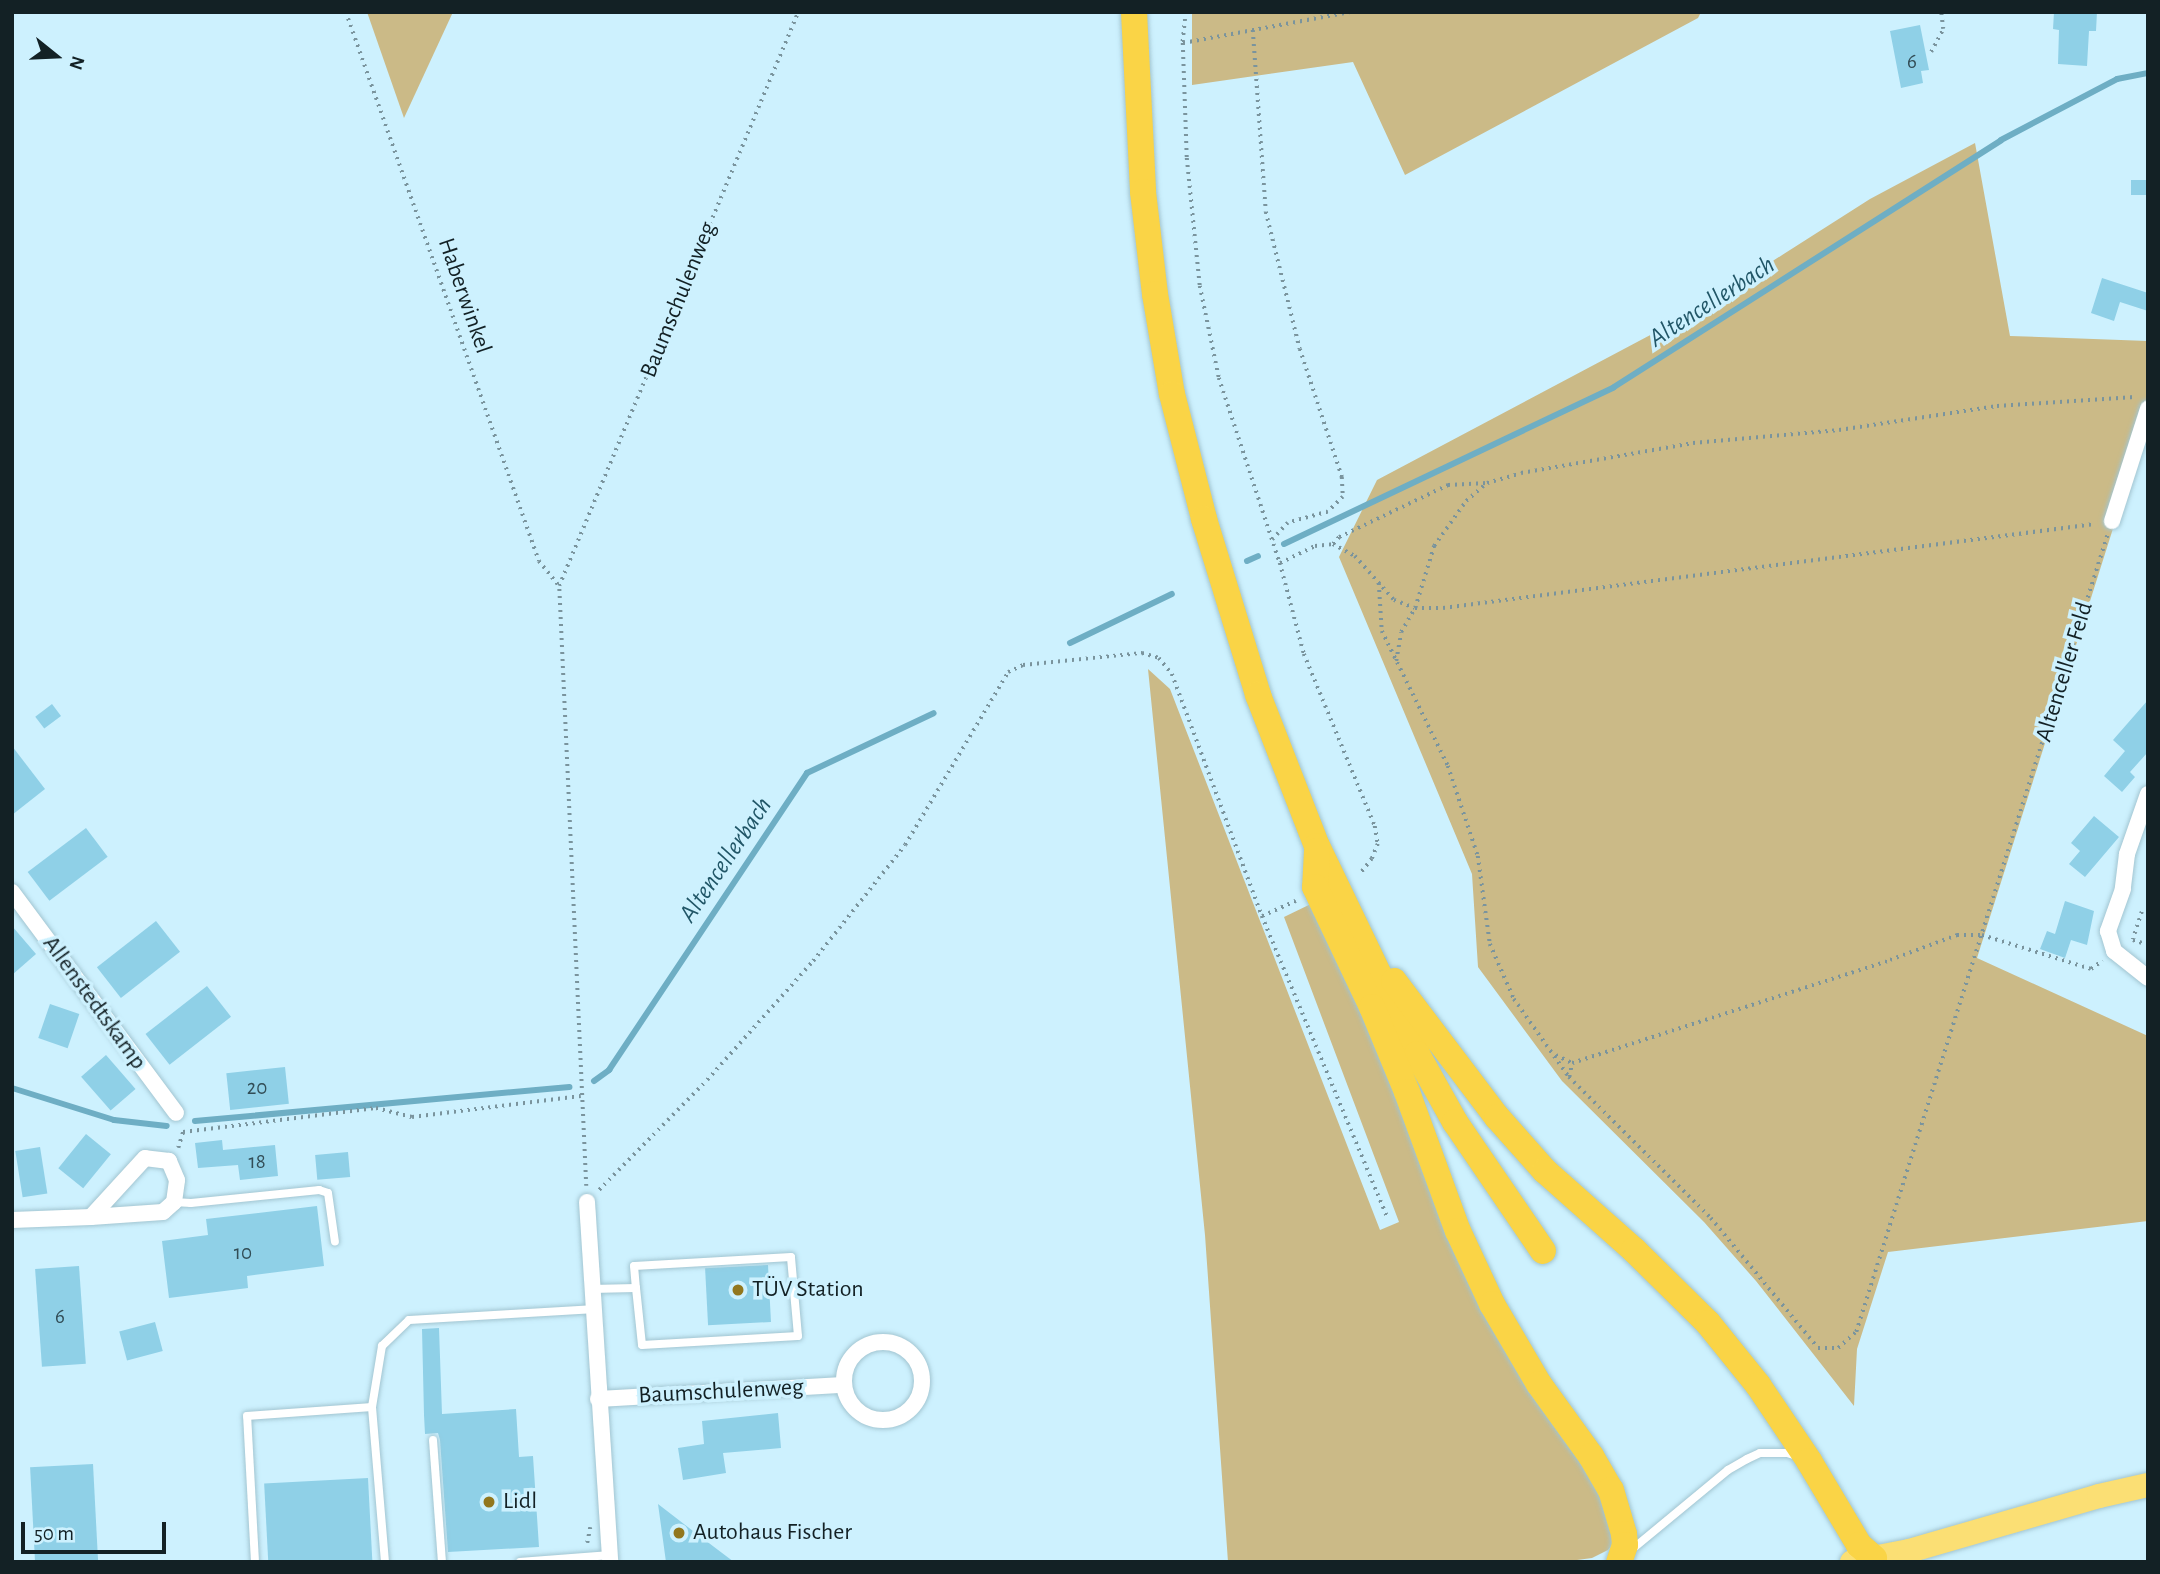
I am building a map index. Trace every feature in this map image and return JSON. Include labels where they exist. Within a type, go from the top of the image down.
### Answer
[{"type":"highway","points":[[1134,12],[1143,192],[1155,294],[1172,394],[1237,633],[1283,763],[1317,846],[1357,932],[1455,1122],[1544,1251]]},
{"type":"highway","points":[[1317,846],[1315,887],[1407,1092],[1458,1231],[1492,1304],[1513,1340],[1611,1490],[1624,1534],[1621,1560]]},
{"type":"highway","points":[[1357,932],[1497,1117],[1545,1171],[1634,1250],[1707,1324],[1758,1385],[1809,1461],[1859,1545],[1863,1560]]},
{"type":"main road","points":[[1863,1560],[1909,1551],[2099,1496],[2148,1485]]},
{"type":"main road","points":[[2099,1496],[2127,1494],[2148,1499]]},
{"type":"street","points":[[2112,522],[2148,409]]},
{"type":"street","points":[[2148,794],[2127,855],[2123,889],[2108,931],[2114,951],[2148,978]]},
{"type":"street","name":"Allenstedtskamp","points":[[12,892],[176,1114]]},
{"type":"street","points":[[12,1220],[91,1217],[163,1212],[174,1202],[177,1180],[169,1161],[145,1158],[91,1217]]},
{"type":"street","points":[[587,1202],[610,1558]]},
{"type":"street","points":[[880,1342],[890,1342],[908,1350],[920,1367],[923,1377],[919,1398],[914,1406],[897,1418],[887,1420],[876,1420],[858,1411],[846,1395],[844,1385],[844,1374],[853,1356],[860,1349],[880,1342]]},
{"type":"street","name":"Baumschulenweg","points":[[598,1399],[844,1385]]},
{"type":"lane","points":[[174,1202],[191,1203],[319,1190],[328,1193],[335,1242]]},
{"type":"lane","points":[[791,1256],[798,1336],[642,1345],[636,1287],[634,1266],[791,1256]]},
{"type":"lane","points":[[591,1289],[636,1287]]},
{"type":"lane","points":[[385,1562],[372,1407],[382,1346],[409,1320],[592,1310]]},
{"type":"lane","points":[[255,1562],[247,1416],[372,1407]]},
{"type":"lane","points":[[433,1440],[442,1562]]},
{"type":"lane","points":[[1621,1560],[1728,1470],[1746,1459],[1760,1453],[1787,1453],[1809,1461]]},
{"type":"lane","points":[[520,1562],[610,1558]]},
{"type":"path","name":"Haberwinkel","points":[[346,12],[539,561],[559,586]]},
{"type":"path","name":"Baumschulenweg","points":[[559,586],[798,12]]},
{"type":"path","points":[[1185,12],[1183,43],[1187,158],[1200,286],[1219,378],[1280,563],[1304,654],[1376,826],[1378,844],[1372,859],[1361,873]]},
{"type":"path","points":[[1183,43],[1350,12]]},
{"type":"path","points":[[1931,51],[1943,29],[1941,12]]},
{"type":"path","points":[[1253,30],[1266,212],[1300,349],[1342,477],[1343,497],[1328,512],[1288,523],[1272,540]]},
{"type":"path","points":[[1333,544],[1339,537],[1448,485],[1487,483],[1521,473],[1693,443],[1839,430],[1997,406],[2148,397]]},
{"type":"path","points":[[1396,661],[1401,632],[1415,608],[1434,545],[1466,501],[1487,483]]},
{"type":"path","points":[[1280,563],[1315,546],[1333,544],[1354,556],[1394,600],[1415,608],[1443,608],[2112,522]]},
{"type":"path","name":"Altenceller Feld","points":[[1379,583],[1382,631],[1448,766],[1478,856],[1490,944],[1514,999],[1569,1076],[1711,1218],[1818,1348],[1838,1349],[1856,1332],[2112,522]]},
{"type":"path","points":[[559,586],[587,1202]]},
{"type":"path","points":[[587,1202],[706,1080],[813,961],[905,845],[1008,672],[1023,665],[1142,653],[1159,658],[1172,674],[1262,916],[1387,1217]]},
{"type":"path","points":[[1262,916],[1296,901]]},
{"type":"path","points":[[2148,914],[2142,912],[2133,940],[2148,944]]},
{"type":"path","points":[[1553,1053],[1572,1063],[1890,960],[1957,934],[1982,935],[2091,969],[2114,951]]},
{"type":"path","points":[[1569,1076],[1572,1063]]},
{"type":"path","points":[[183,1132],[376,1108],[412,1117],[581,1096]]},
{"type":"path","points":[[169,1161],[182,1142],[183,1132],[176,1114]]},
{"type":"shaded area","points":[[367,12],[453,12],[404,118]]},
{"type":"shaded area","points":[[1192,12],[1701,12],[1698,18],[1405,175],[1353,62],[1192,85]]},
{"type":"shaded area","points":[[1975,143],[2010,336],[2148,341],[2148,418],[1977,958],[2148,1036],[2148,1221],[1888,1252],[1857,1349],[1854,1406],[1756,1281],[1704,1222],[1562,1081],[1478,967],[1472,874],[1339,557],[1377,480],[1688,315],[1870,199]]},
{"type":"shaded area","points":[[1148,669],[1170,689],[1380,1230],[1399,1222],[1284,917],[1317,901],[1399,1099],[1447,1232],[1601,1482],[1614,1542],[1608,1550],[1592,1558],[1562,1562],[1228,1562],[1205,1235]]},
{"type":"building","points":[[2054,12],[2097,12],[2096,31],[2089,31],[2087,66],[2058,64],[2059,30],[2053,29]]},
{"type":"building","points":[[1920,25],[1929,70],[1921,71],[1923,83],[1901,88],[1890,31]]},
{"type":"building","points":[[2131,180],[2148,180],[2148,195],[2131,195]]},
{"type":"building","points":[[2102,278],[2148,293],[2148,311],[2120,302],[2114,321],[2091,313]]},
{"type":"building","points":[[2148,700],[2148,752],[2130,772],[2135,777],[2122,792],[2104,776],[2125,751],[2113,740]]},
{"type":"building","points":[[52,704],[61,716],[44,729],[35,717]]},
{"type":"building","points":[[12,746],[45,789],[12,815]]},
{"type":"building","points":[[2094,816],[2119,837],[2085,877],[2069,864],[2080,851],[2071,843]]},
{"type":"building","points":[[86,828],[108,857],[49,901],[28,872]]},
{"type":"building","points":[[2065,901],[2094,911],[2087,945],[2071,940],[2065,958],[2040,949],[2047,931],[2055,934]]},
{"type":"building","points":[[156,921],[180,952],[121,998],[97,967]]},
{"type":"building","points":[[12,926],[36,954],[12,975]]},
{"type":"building","points":[[207,986],[231,1017],[170,1065],[146,1034]]},
{"type":"building","points":[[50,1004],[79,1014],[68,1048],[38,1038]]},
{"type":"building","points":[[106,1055],[136,1089],[111,1111],[81,1077]]},
{"type":"building","points":[[285,1067],[289,1104],[230,1110],[226,1073]]},
{"type":"building","points":[[86,1134],[111,1154],[83,1188],[58,1168]]},
{"type":"building","points":[[222,1140],[223,1150],[275,1145],[278,1176],[240,1180],[238,1165],[198,1168],[195,1143]]},
{"type":"building","points":[[40,1147],[47,1193],[23,1197],[15,1151]]},
{"type":"building","points":[[348,1152],[350,1177],[317,1180],[315,1155]]},
{"type":"building","points":[[317,1206],[324,1266],[247,1276],[248,1288],[169,1298],[162,1241],[208,1235],[206,1219]]},
{"type":"building","name":"TÜV Station","points":[[768,1265],[771,1322],[708,1325],[705,1268]]},
{"type":"building","points":[[79,1266],[86,1364],[42,1367],[35,1269]]},
{"type":"building","points":[[155,1322],[163,1351],[127,1361],[119,1332]]},
{"type":"building","name":"Lidl","points":[[439,1328],[442,1414],[516,1409],[519,1457],[533,1456],[539,1547],[448,1552],[440,1440],[438,1433],[425,1434],[424,1415],[422,1329]]},
{"type":"building","points":[[778,1413],[781,1448],[723,1453],[726,1473],[683,1480],[678,1448],[704,1444],[702,1421]]},
{"type":"building","points":[[93,1464],[98,1562],[35,1562],[30,1467]]},
{"type":"building","points":[[368,1478],[372,1562],[268,1562],[264,1483]]},
{"type":"building","name":"Autohaus Fischer","points":[[658,1504],[693,1531],[734,1562],[666,1562]]},
{"type":"waterway","name":"Altencellerbach","points":[[1284,544],[1614,387],[2001,140],[2117,79],[2148,73]]},
{"type":"waterway","name":"Altencellerbach","points":[[1247,561],[1258,556]]},
{"type":"waterway","name":"Altencellerbach","points":[[1070,643],[1172,594]]},
{"type":"waterway","name":"Altencellerbach","points":[[594,1081],[609,1070],[807,773],[934,713]]},
{"type":"waterway","name":"Altencellerbach","points":[[195,1121],[569,1087]]},
{"type":"waterway","name":"Altencellerbach","points":[[12,1088],[114,1120],[167,1126]]},
{"type":"place","name":"TÜV Station","points":[[738,1290]]},
{"type":"place","name":"Lidl","points":[[489,1502]]},
{"type":"place","name":"Autohaus Fischer","points":[[679,1533]]}]
